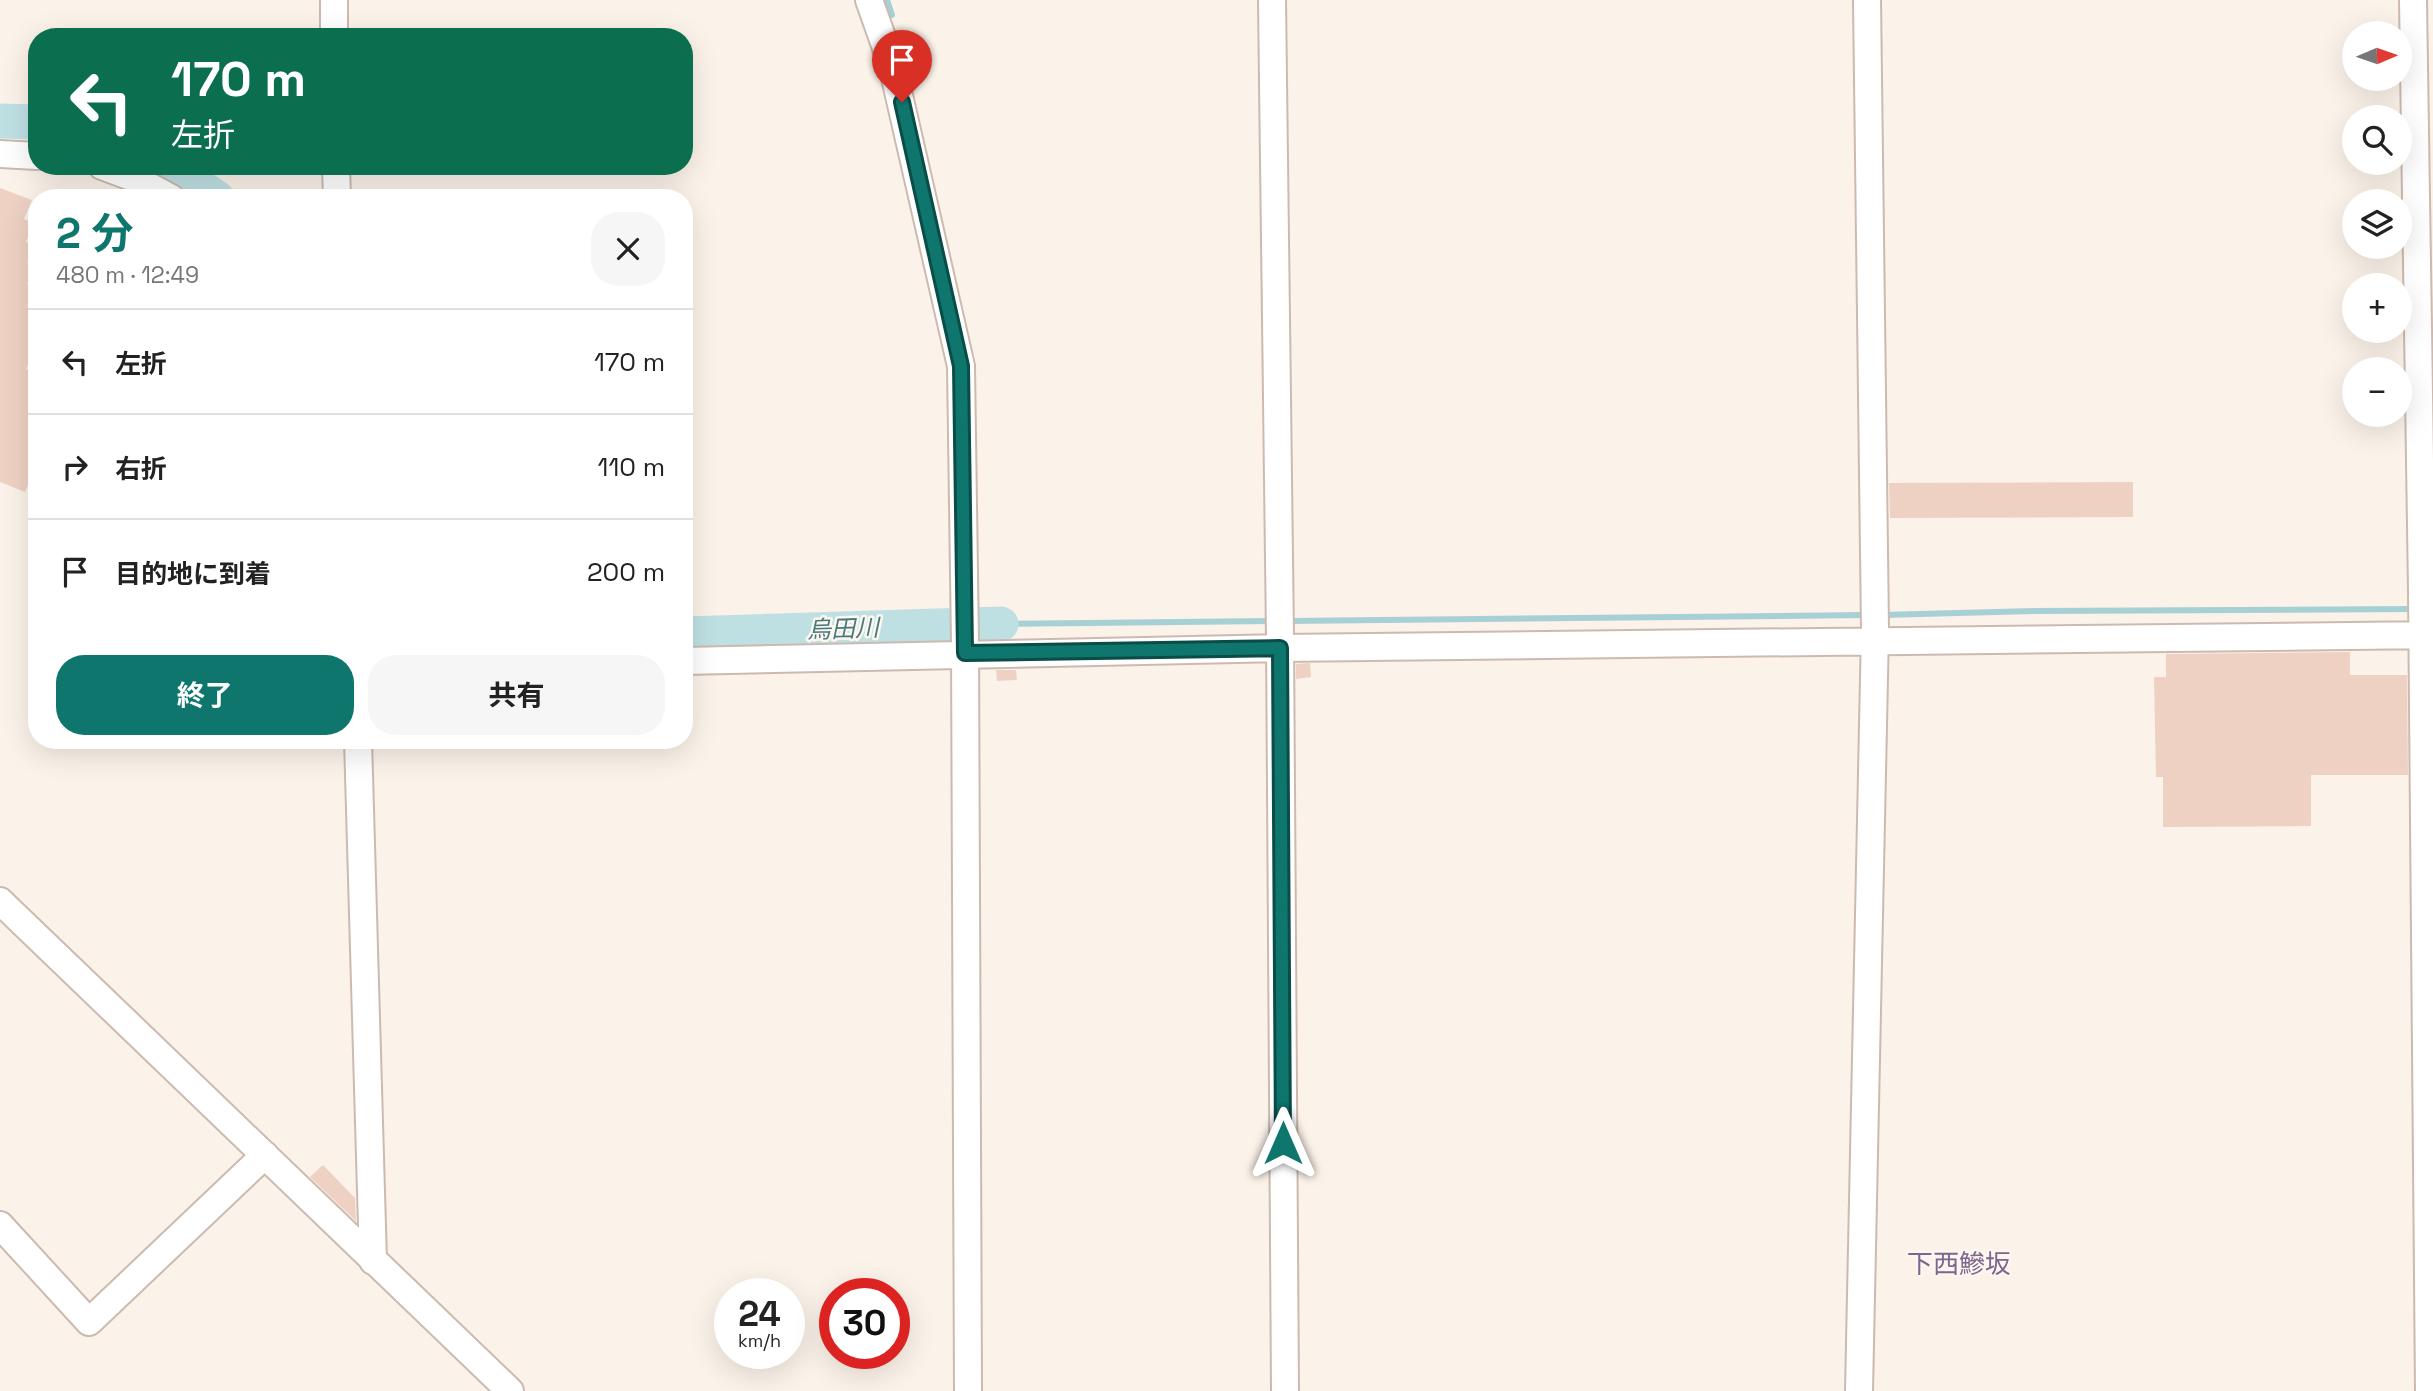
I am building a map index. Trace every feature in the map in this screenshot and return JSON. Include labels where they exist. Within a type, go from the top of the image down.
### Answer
[{"type":"street","points":[[334,0],[334,28]]},
{"type":"street","points":[[869,0],[892,65],[961,366],[968,1391]]},
{"type":"street","points":[[1272,0],[1280,607],[1285,1391]]},
{"type":"street","points":[[1859,1391],[1875,635],[1867,0]]},
{"type":"street","points":[[2413,0],[2422,591],[2426,630],[2429,1391]]},
{"type":"street","points":[[0,154],[28,156]]},
{"type":"street","points":[[126,175],[154,189]]},
{"type":"street","points":[[693,661],[965,648],[2426,630]]},
{"type":"street","points":[[358,749],[373,1261]]},
{"type":"street","points":[[0,901],[510,1391]]},
{"type":"street","points":[[0,1225],[89,1322],[265,1155]]},
{"type":"building","points":[[0,188],[28,198],[28,210],[24,219],[28,221],[28,485],[25,492],[0,482]]},
{"type":"building","points":[[2133,482],[2133,517],[1890,518],[1889,483]]},
{"type":"building","points":[[2350,652],[2350,675],[2407,675],[2408,775],[2311,775],[2311,826],[2163,827],[2163,777],[2156,777],[2154,677],[2166,677],[2166,654]]},
{"type":"building","points":[[1310,663],[1311,677],[1296,679],[1296,664]]},
{"type":"building","points":[[996,670],[1016,670],[1017,680],[997,681]]},
{"type":"building","points":[[323,1165],[355,1198],[356,1221],[310,1177]]},
{"type":"waterway","points":[[887,0],[892,15]]},
{"type":"waterway","name":"烏田川","points":[[0,121],[28,122]]},
{"type":"waterway","name":"烏田川","points":[[184,175],[204,189]]},
{"type":"waterway","points":[[1882,615],[2034,611],[2417,609]]},
{"type":"waterway","points":[[1287,621],[1868,615]]},
{"type":"waterway","points":[[1001,624],[1273,621]]},
{"type":"waterway","name":"烏田川","points":[[693,634],[1001,624]]},
{"type":"district","name":"下西鰺坂","points":[[1959,1264]]},
{"type":"route","points":[[902,102],[961,366],[965,653],[1280,648],[1283,1143]]}]
